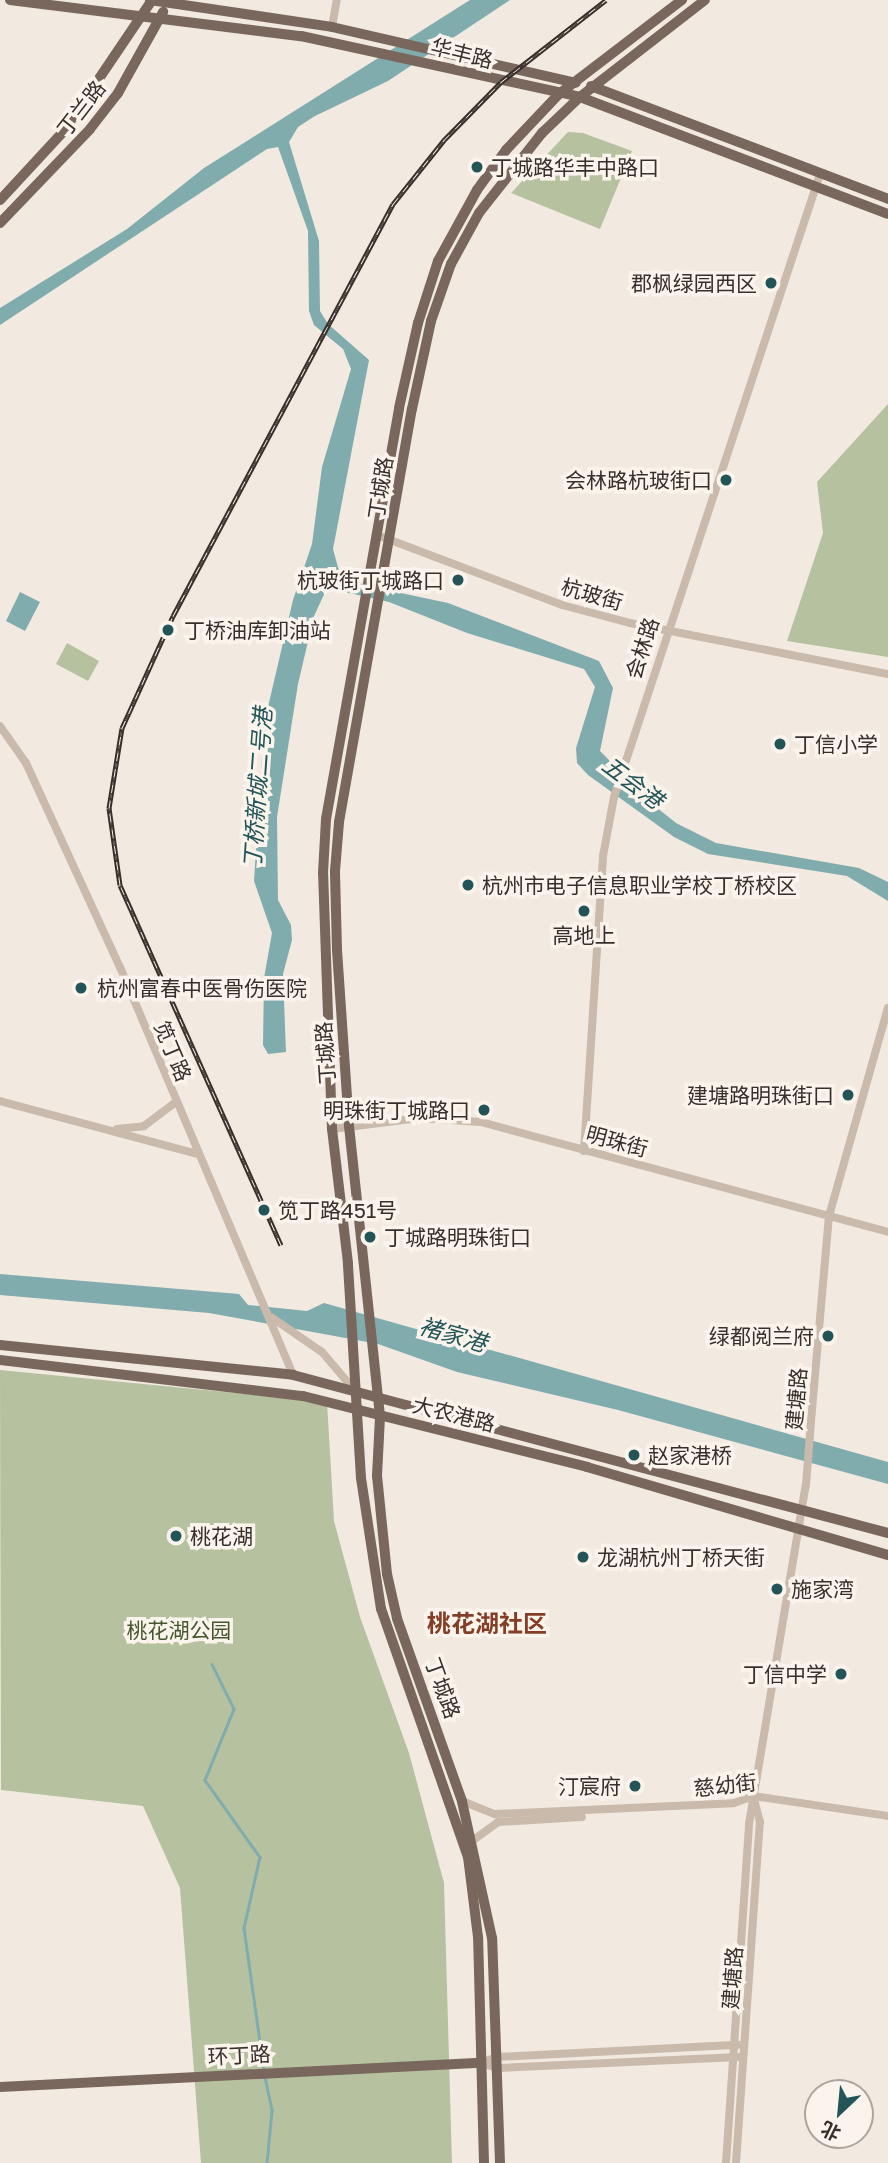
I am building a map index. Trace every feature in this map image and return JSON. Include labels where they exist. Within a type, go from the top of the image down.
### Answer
[{"type":"main road","name":"华丰路","points":[[10,0],[301,36],[580,97],[888,214]]},
{"type":"main road","name":"华丰路","points":[[151,0],[332,27],[594,87],[888,199]]},
{"type":"main road","name":"丁兰路","points":[[0,201],[63,132],[151,0]]},
{"type":"main road","name":"丁城路","points":[[484,2163],[478,1937],[468,1857],[381,1609],[361,1478],[357,1393],[332,1129],[323,873],[333,767],[363,599],[418,323],[438,261],[477,190],[559,94],[682,0]]},
{"type":"main road","name":"丁城路","points":[[500,2163],[492,1938],[462,1801],[397,1618],[387,1574],[377,1476],[380,1416],[349,1126],[335,870],[339,822],[381,580],[392,541],[425,346],[452,264],[479,213],[518,161],[580,97],[705,0]]},
{"type":"main road","name":"丁兰路","points":[[0,223],[90,129],[125,81],[170,1]]},
{"type":"main road","name":"大农港路","points":[[0,1345],[293,1375],[888,1533]]},
{"type":"main road","name":"大农港路","points":[[0,1360],[303,1396],[796,1525],[888,1555]]},
{"type":"main road","name":"环丁路","points":[[0,2087],[480,2063]]},
{"type":"street","points":[[332,27],[337,0]]},
{"type":"street","name":"会林路","points":[[584,1151],[607,827],[622,765],[820,174]]},
{"type":"street","name":"杭玻街","points":[[377,535],[562,606],[666,631],[888,674]]},
{"type":"street","name":"笕丁路","points":[[0,726],[26,763],[271,1317],[293,1375]]},
{"type":"street","name":"建塘路","points":[[726,2163],[753,1796],[796,1525],[806,1485],[829,1216],[888,1008]]},
{"type":"street","points":[[0,1101],[198,1154]]},
{"type":"street","points":[[97,1127],[144,1126],[176,1102]]},
{"type":"street","name":"明珠街","points":[[332,1129],[450,1118],[481,1122],[888,1232]]},
{"type":"street","points":[[271,1317],[322,1352],[357,1393]]},
{"type":"street","name":"建塘路","points":[[736,2163],[760,1822],[753,1796]]},
{"type":"street","name":"慈幼街","points":[[462,1801],[495,1814],[734,1803],[753,1796],[888,1816]]},
{"type":"street","name":"慈幼街","points":[[472,1841],[498,1822],[605,1811]]},
{"type":"street","name":"环丁路","points":[[480,2063],[745,2045]]},
{"type":"street","name":"环丁路","points":[[497,2062],[744,2057]]},
{"type":"green space","points":[[568,132],[583,133],[632,151],[600,229],[511,193]]},
{"type":"green space","points":[[888,404],[888,657],[787,641],[823,533],[817,482]]},
{"type":"green space","points":[[67,643],[99,661],[88,681],[56,664]]},
{"type":"green space","name":"桃花湖公园","points":[[0,1370],[327,1402],[334,1521],[360,1617],[409,1753],[444,1883],[452,2163],[201,2163],[180,1888],[143,1806],[1,1790]]},
{"type":"water","points":[[470,0],[510,0],[388,81],[315,116],[298,127],[289,142],[319,241],[320,311],[328,324],[369,360],[333,549],[339,571],[363,585],[448,603],[599,661],[613,688],[600,751],[656,807],[676,823],[716,843],[859,868],[888,882],[888,901],[847,876],[708,854],[674,837],[588,775],[577,763],[576,748],[595,687],[584,669],[467,633],[389,602],[327,588],[314,616],[298,684],[277,817],[278,900],[291,925],[292,940],[283,974],[286,1052],[268,1054],[263,1045],[264,978],[272,933],[254,881],[264,724],[293,600],[312,544],[322,467],[351,369],[343,349],[314,325],[309,311],[308,231],[278,147],[267,149],[0,325],[0,308],[127,229],[204,168]]},
{"type":"water","points":[[20,592],[40,602],[25,631],[6,621]]},
{"type":"water","points":[[0,1274],[239,1294],[248,1305],[307,1311],[324,1303],[888,1462],[888,1484],[618,1410],[457,1372],[378,1344],[209,1313],[0,1295]]},
{"type":"waterway","points":[[418,36],[438,22]]},
{"type":"waterway","points":[[212,1664],[234,1709],[205,1780],[260,1857],[244,1928],[264,2070]]},
{"type":"waterway","points":[[265,2077],[272,2111],[267,2163]]},
{"type":"railway","points":[[281,1245],[120,885],[109,808],[122,728],[173,616],[393,204],[444,140],[501,82],[606,0]]},
{"type":"place","name":"丁城路华丰中路口","points":[[477,167]]},
{"type":"place","name":"郡枫绿园西区","points":[[771,283]]},
{"type":"place","name":"会林路杭玻街口","points":[[726,480]]},
{"type":"place","name":"杭玻街丁城路口","points":[[458,580]]},
{"type":"place","name":"丁桥油库卸油站","points":[[168,630]]},
{"type":"place","name":"丁信小学","points":[[780,744]]},
{"type":"place","name":"杭州市电子信息职业学校丁桥校区","points":[[468,885]]},
{"type":"place","name":"高地上","points":[[584,911]]},
{"type":"place","name":"杭州富春中医骨伤医院","points":[[81,988]]},
{"type":"place","name":"建塘路明珠街口","points":[[848,1095]]},
{"type":"place","name":"明珠街丁城路口","points":[[484,1110]]},
{"type":"place","name":"笕丁路451号","points":[[264,1210]]},
{"type":"place","name":"丁城路明珠街口","points":[[370,1237]]},
{"type":"place","name":"绿都阅兰府","points":[[828,1336]]},
{"type":"place","name":"赵家港桥","points":[[634,1455]]},
{"type":"place","name":"桃花湖","points":[[176,1536]]},
{"type":"place","name":"龙湖杭州丁桥天街","points":[[583,1557]]},
{"type":"place","name":"施家湾","points":[[777,1589]]},
{"type":"place","name":"丁信中学","points":[[841,1674]]},
{"type":"place","name":"汀宸府","points":[[635,1786]]},
{"type":"district","name":"桃花湖社区","points":[[487,1623]]},
{"type":"water label","name":"五会港","points":[[633,782]]},
{"type":"water label","name":"丁桥新城二号港","points":[[257,788]]},
{"type":"water label","name":"褚家港","points":[[453,1334]]}]
